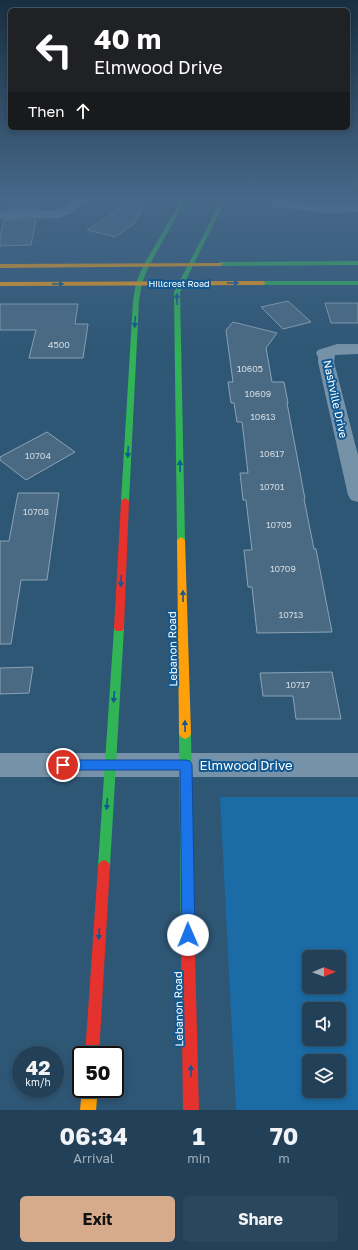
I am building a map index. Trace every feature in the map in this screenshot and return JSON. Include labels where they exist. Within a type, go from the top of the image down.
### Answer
[{"type":"main road","points":[[93,1046],[136,301],[139,283],[155,251]]},
{"type":"main road","name":"Lebanon Road","points":[[191,1110],[177,292],[180,283],[198,251]]},
{"type":"main road","name":"Hillcrest Road","points":[[0,266],[146,266],[358,263]]},
{"type":"main road","name":"Hillcrest Road","points":[[0,284],[358,283]]},
{"type":"main road","points":[[88,1110],[89,1098]]},
{"type":"street","name":"Nashville Drive","points":[[358,349],[337,349],[324,352],[328,354],[326,362],[358,495]]},
{"type":"street","name":"Elmwood Drive","points":[[0,765],[358,765]]},
{"type":"shaded area","points":[[220,797],[358,797],[358,1110],[236,1110]]},
{"type":"building","points":[[288,301],[311,322],[283,329],[261,307]]},
{"type":"building","points":[[325,303],[358,303],[358,323],[331,323]]},
{"type":"building","points":[[0,304],[78,304],[75,324],[88,324],[83,358],[29,358],[36,330],[0,330]]},
{"type":"building","points":[[233,322],[277,333],[266,348],[272,382],[284,382],[304,499],[314,549],[316,549],[332,632],[257,633],[252,587],[248,587],[244,550],[252,550],[246,500],[243,500],[240,473],[248,473],[242,422],[237,422],[234,403],[231,403],[228,382],[233,382],[226,330]]},
{"type":"building","points":[[47,432],[75,452],[26,480],[0,460],[0,457]]},
{"type":"building","points":[[18,493],[59,493],[47,580],[21,580],[11,644],[0,644],[0,541],[9,541]]},
{"type":"building","points":[[33,667],[29,693],[0,694],[0,668]]},
{"type":"building","points":[[332,672],[341,719],[296,719],[293,696],[263,696],[260,673]]},
{"type":"traffic: fast","points":[[125,501],[136,301],[139,283],[155,251]]},
{"type":"traffic: fast","points":[[181,540],[177,292],[198,251]]},
{"type":"traffic: fast","points":[[220,264],[358,263]]},
{"type":"traffic: fast","points":[[263,283],[358,283]]},
{"type":"traffic: fast","points":[[104,866],[119,628]]},
{"type":"traffic: fast","points":[[185,734],[188,954]]},
{"type":"traffic: slow","points":[[0,266],[220,264]]},
{"type":"traffic: slow","points":[[0,284],[263,283]]},
{"type":"traffic: slow","points":[[181,540],[185,734]]},
{"type":"traffic: slow","points":[[88,1110],[89,1098]]},
{"type":"traffic: jam","points":[[119,628],[125,501]]},
{"type":"traffic: jam","points":[[93,1046],[104,866]]},
{"type":"traffic: jam","points":[[188,954],[191,1110]]},
{"type":"route","points":[[63,765],[186,765],[188,935]]}]
